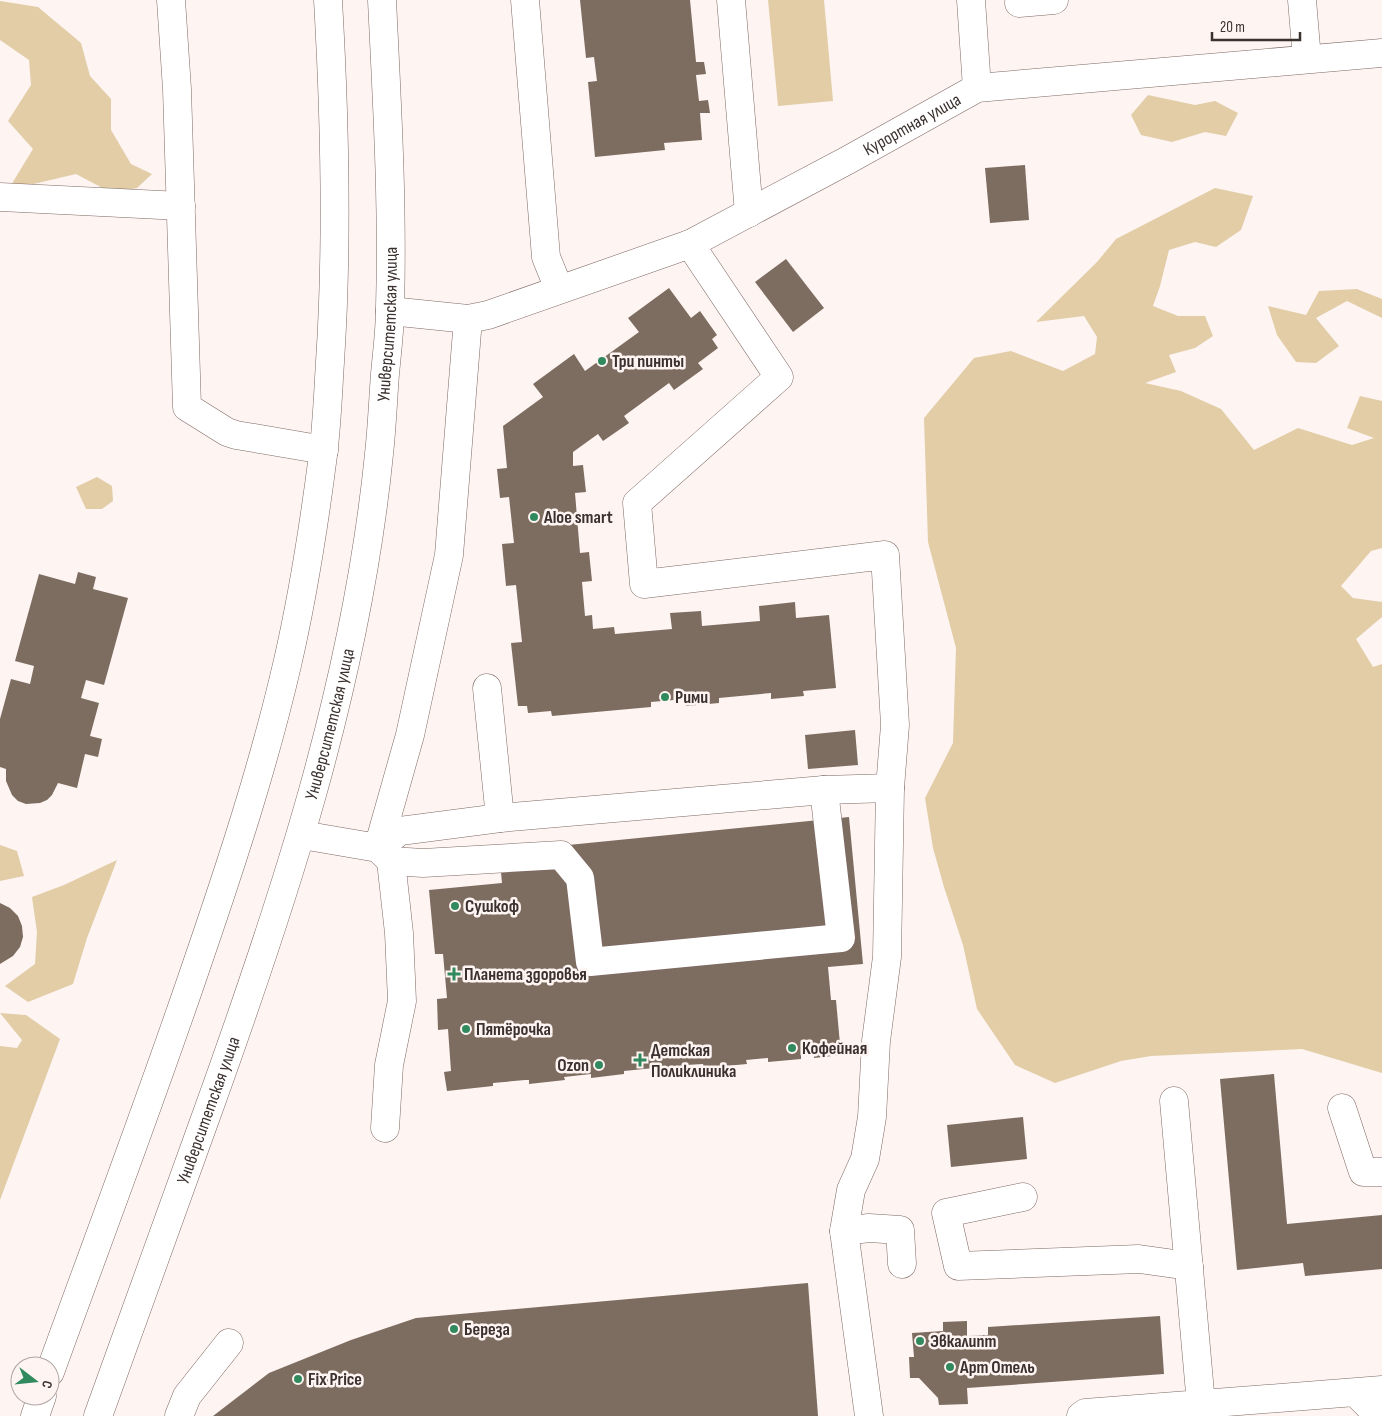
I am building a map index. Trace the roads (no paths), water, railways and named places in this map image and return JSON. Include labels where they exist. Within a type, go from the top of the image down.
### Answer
[{"type":"main road","points":[[171,0],[177,89],[188,407],[227,432],[236,435],[324,450]]},
{"type":"main road","points":[[56,1356],[177,1022],[224,885],[257,776],[287,665],[310,547],[324,450],[333,316],[335,188],[333,83],[328,0]]},
{"type":"main road","name":"Университетская улица","points":[[98,1416],[229,1052],[302,835],[334,713],[358,598],[379,455],[390,311],[391,188],[382,0]]},
{"type":"main road","points":[[524,0],[546,257],[559,290]]},
{"type":"main road","points":[[731,0],[750,213]]},
{"type":"main road","points":[[971,0],[977,88],[1382,52]]},
{"type":"main road","points":[[1019,3],[1054,0]]},
{"type":"main road","points":[[1302,0],[1307,59]]},
{"type":"main road","name":"Курортная улица","points":[[390,311],[468,319],[488,315],[690,244],[848,160],[977,88]]},
{"type":"main road","points":[[0,197],[181,206]]},
{"type":"main road","points":[[690,244],[779,377],[637,503],[644,584],[885,555],[894,725],[890,788],[886,957],[876,1041],[872,1117],[865,1159],[851,1190],[844,1231],[869,1416]]},
{"type":"main road","points":[[385,1128],[388,1065],[402,1001],[399,933],[384,855],[449,555],[468,319]]},
{"type":"main road","points":[[487,688],[500,818]]},
{"type":"main road","points":[[384,855],[400,831],[500,818],[824,790],[890,788]]},
{"type":"main road","points":[[302,835],[423,863],[561,855],[580,878],[590,962],[842,938],[824,790]]},
{"type":"main road","points":[[1174,1101],[1201,1404]]},
{"type":"main road","points":[[1342,1108],[1363,1172],[1382,1172]]},
{"type":"main road","points":[[1023,1197],[946,1213],[958,1266],[1139,1259],[1189,1266]]},
{"type":"main road","points":[[844,1231],[869,1228],[900,1230],[902,1264]]},
{"type":"main road","points":[[179,1416],[187,1396],[229,1343]]},
{"type":"main road","points":[[1081,1416],[1085,1414],[1201,1404],[1300,1407],[1369,1392],[1379,1416]]},
{"type":"place","name":"Три пинты","points":[[602,361]]},
{"type":"place","name":"Aloe smart","points":[[534,517]]},
{"type":"place","name":"Рими","points":[[665,697]]},
{"type":"place","name":"Сушкоф","points":[[455,906]]},
{"type":"place","name":"Планета здоровья","points":[[454,974]]},
{"type":"place","name":"Пятёрочка","points":[[466,1029]]},
{"type":"place","name":"Кофейная","points":[[792,1048]]},
{"type":"place","name":"Детская Поликлиника","points":[[640,1060]]},
{"type":"place","name":"Ozon","points":[[599,1065]]},
{"type":"place","name":"Береза","points":[[454,1329]]},
{"type":"place","name":"Эвкалипт","points":[[920,1341]]},
{"type":"place","name":"Арт Отель","points":[[950,1367]]},
{"type":"place","name":"Fix Price","points":[[298,1379]]}]
